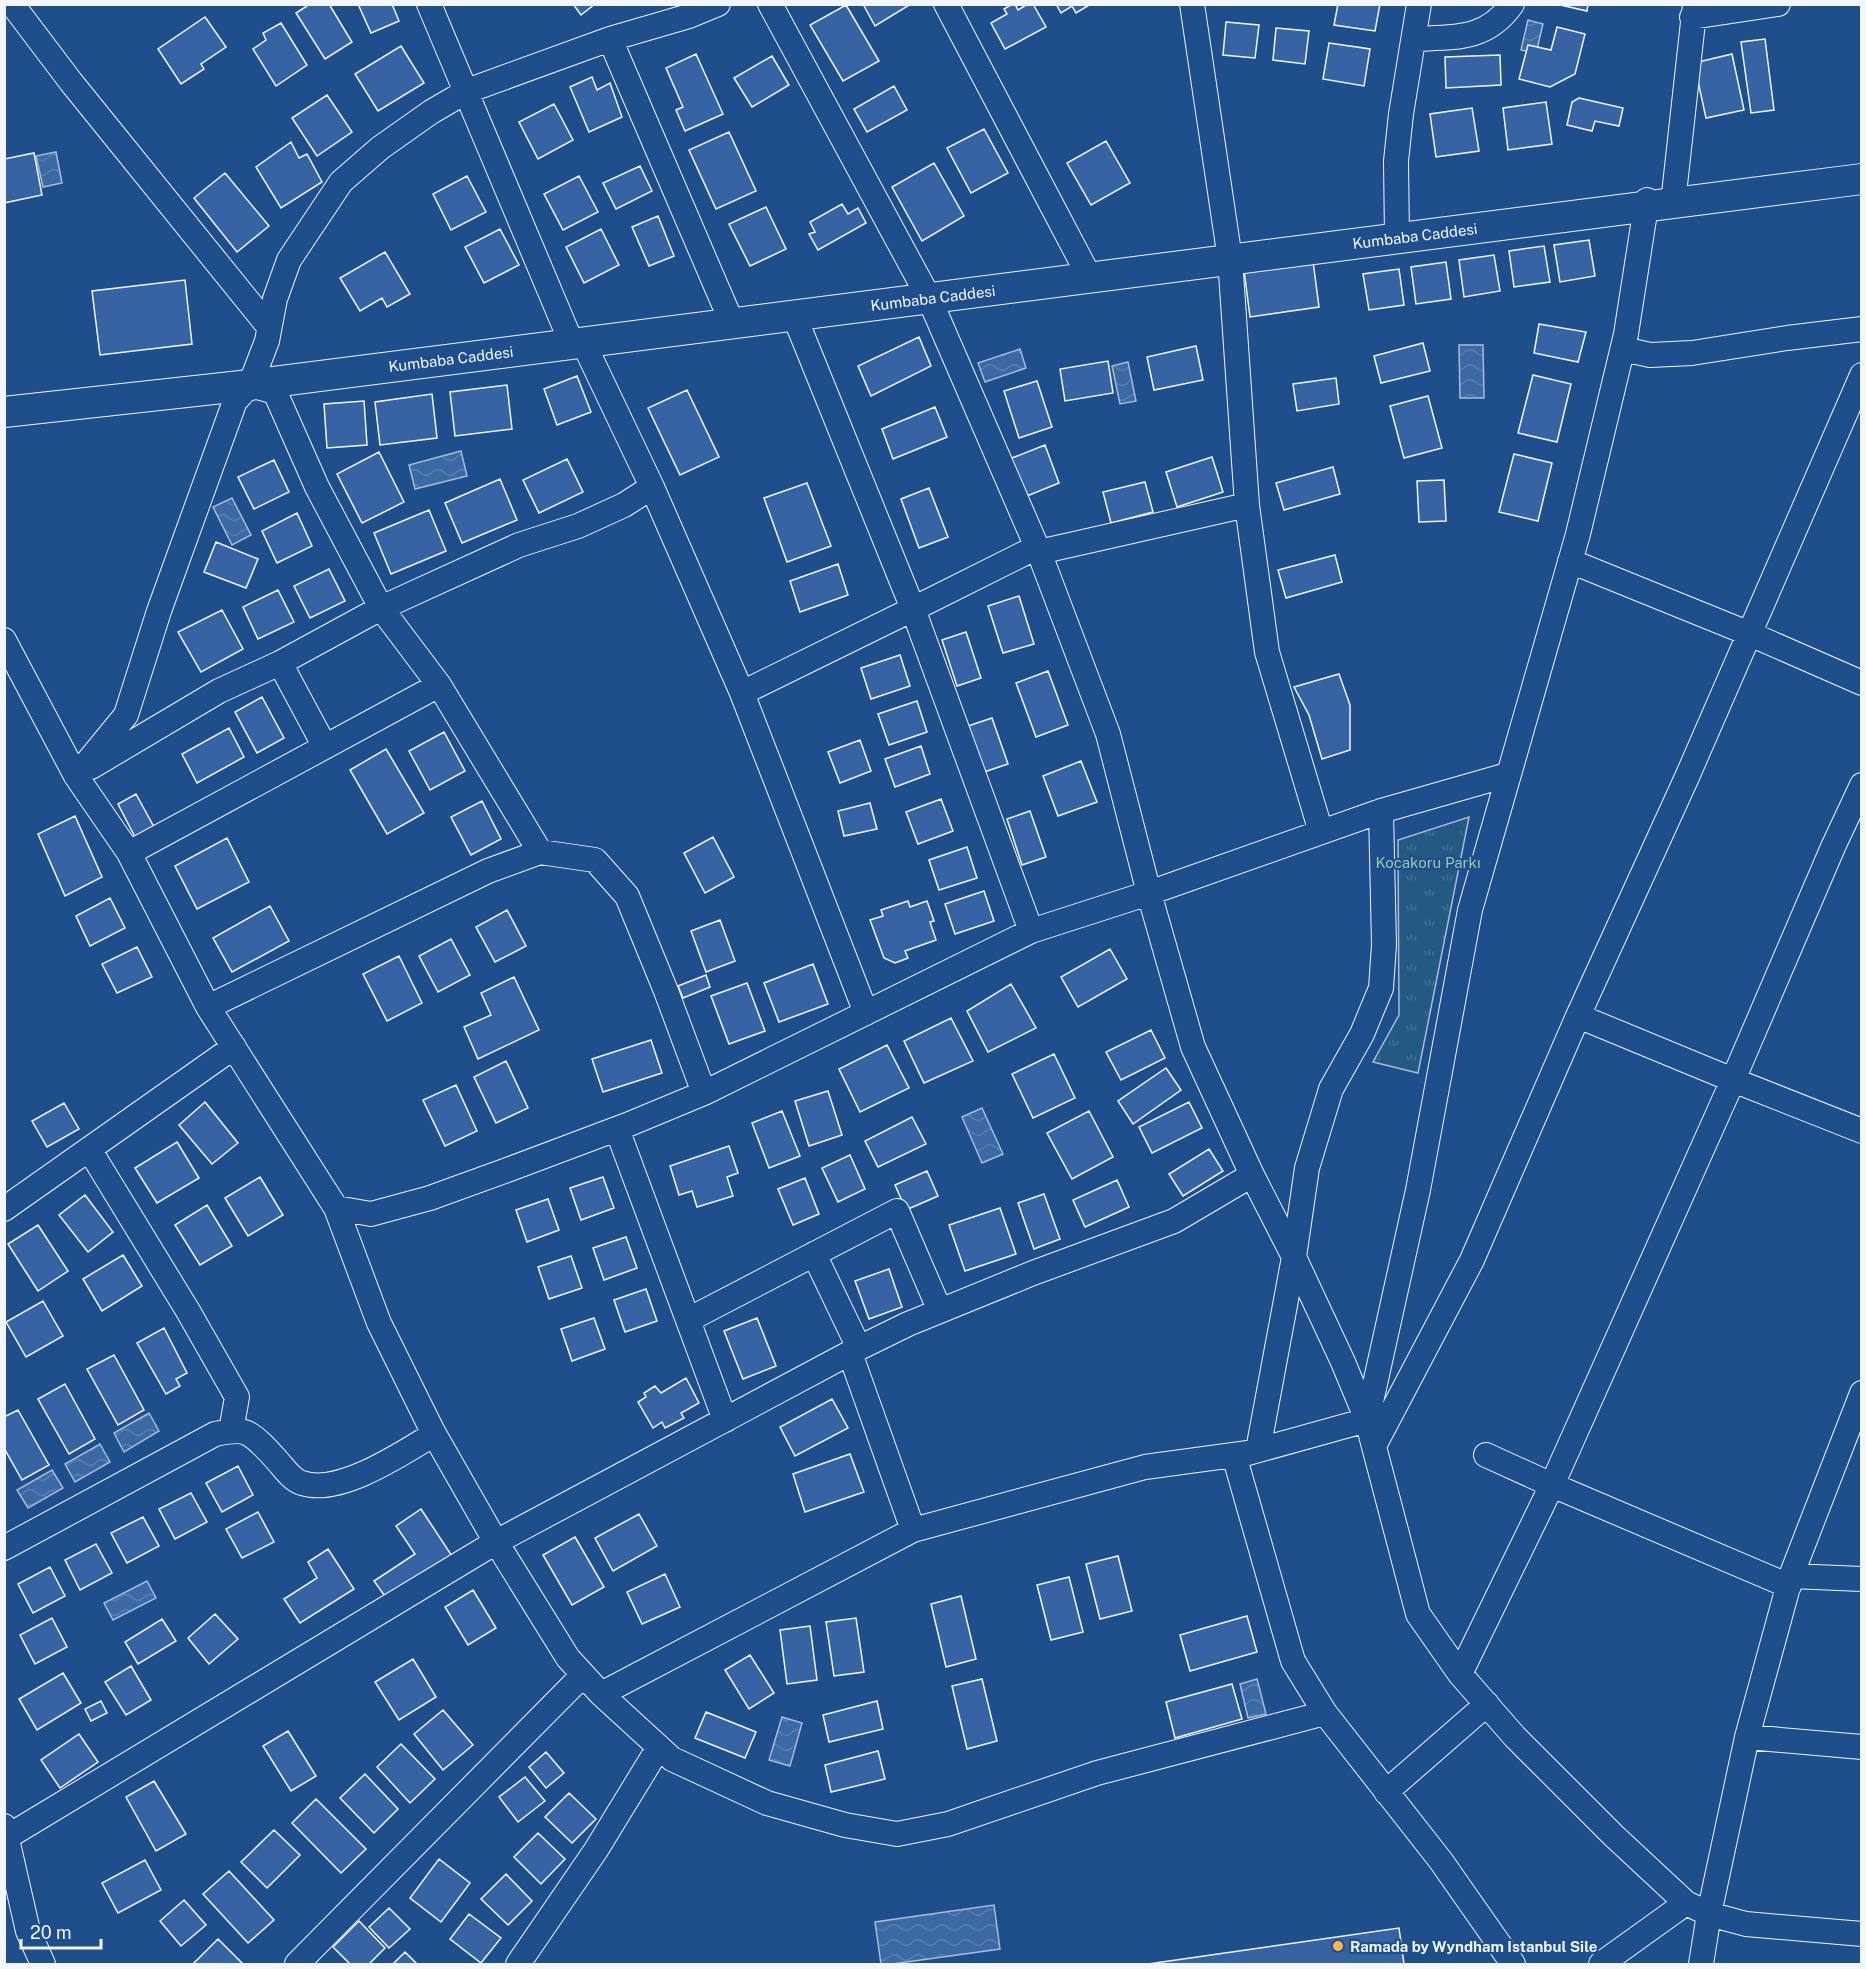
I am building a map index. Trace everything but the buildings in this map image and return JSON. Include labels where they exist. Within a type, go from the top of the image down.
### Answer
[{"type":"street","points":[[12,4],[71,82],[269,327]]},
{"type":"street","points":[[429,4],[578,343],[652,487],[742,693],[866,1013]]},
{"type":"street","points":[[76,776],[126,715],[159,611],[235,401],[250,385],[267,341],[275,299],[289,260],[341,182],[380,148],[431,112],[467,91],[685,10],[718,4]]},
{"type":"street","points":[[770,4],[929,298],[1038,550],[1108,734],[1149,893],[1193,1047],[1344,1362],[1367,1420],[1418,1614],[1460,1674],[1515,1737],[1614,1836],[1686,1903],[1709,1914],[1746,1924],[1862,1934]]},
{"type":"street","points":[[946,4],[1090,278]]},
{"type":"street","points":[[1192,4],[1230,260],[1247,505],[1267,652],[1321,832]]},
{"type":"street","points":[[1397,238],[1396,162],[1401,114],[1419,4]]},
{"type":"street","points":[[1414,39],[1468,36],[1500,19],[1512,4]]},
{"type":"street","points":[[1367,1420],[1418,1190],[1470,910],[1570,561],[1623,349],[1656,205],[1693,11],[1778,4]]},
{"type":"street","points":[[610,39],[732,323]]},
{"type":"street","name":"Kumbaba Caddesi","points":[[4,412],[250,385],[1862,179]]},
{"type":"street","points":[[794,315],[913,609],[1031,931]]},
{"type":"street","points":[[1623,349],[1650,356],[1692,353],[1862,329]]},
{"type":"street","points":[[1374,1446],[1472,1260],[1578,1016],[1687,777],[1862,375]]},
{"type":"street","points":[[250,385],[275,392],[317,487],[381,608],[439,685],[540,852]]},
{"type":"street","points":[[76,776],[219,691],[280,663],[381,608],[519,545],[578,526],[624,505],[652,487]]},
{"type":"street","points":[[742,693],[1038,550],[1247,505]]},
{"type":"street","points":[[1570,561],[1750,634],[1862,683]]},
{"type":"street","points":[[4,640],[76,776],[129,853],[208,1007],[336,1208],[379,1323],[434,1434],[496,1542],[568,1658],[601,1694],[672,1759],[767,1803],[845,1825],[897,1834],[948,1824],[1097,1773],[1325,1713]]},
{"type":"street","points":[[280,663],[325,747]]},
{"type":"street","points":[[129,853],[439,685]]},
{"type":"street","points":[[336,1208],[371,1214],[430,1198],[617,1129],[704,1093],[1031,931],[1149,893],[1381,811],[1507,775]]},
{"type":"street","points":[[1460,1674],[1552,1485],[1733,1080],[1828,857],[1862,785]]},
{"type":"street","points":[[1258,1450],[1294,1257],[1307,1168],[1331,1089],[1362,1034],[1381,988],[1384,945],[1381,811]]},
{"type":"street","points":[[208,1007],[488,872],[540,852],[595,860],[627,896],[704,1093]]},
{"type":"street","points":[[1578,1016],[1862,1131]]},
{"type":"street","points":[[4,1209],[234,1047]]},
{"type":"street","points":[[617,1129],[725,1420]]},
{"type":"street","points":[[89,1149],[188,1311],[237,1397],[231,1431]]},
{"type":"street","points":[[43,1965],[28,1931],[6,1832],[496,1542],[855,1350],[940,1311],[1033,1273],[1174,1221],[1252,1174]]},
{"type":"street","points":[[1264,1199],[1303,1194]]},
{"type":"street","points":[[687,1320],[897,1211],[940,1311]]},
{"type":"street","points":[[814,1254],[855,1350],[913,1530]]},
{"type":"street","points":[[1701,1965],[1709,1914],[1747,1737],[1790,1581],[1862,1393]]},
{"type":"street","points":[[601,1694],[913,1530],[1146,1467],[1258,1450],[1367,1420]]},
{"type":"street","points":[[4,1548],[215,1434],[231,1431],[247,1433],[269,1452],[286,1472],[302,1483],[324,1485],[360,1476],[392,1460],[434,1434]]},
{"type":"street","points":[[1234,1455],[1293,1661],[1325,1713],[1440,1861],[1513,1965]]},
{"type":"street","points":[[1486,1455],[1552,1485],[1790,1581],[1862,1579]]},
{"type":"street","points":[[297,1965],[583,1675]]},
{"type":"street","points":[[1386,1792],[1487,1704]]},
{"type":"street","points":[[1747,1737],[1862,1747]]},
{"type":"street","points":[[518,1965],[597,1850],[658,1747]]},
{"type":"street","points":[[1601,1965],[1686,1903]]},
{"type":"green space","name":"Kocakoru Parkı","points":[[1469,817],[1418,1073],[1373,1062],[1399,1015],[1398,840]]},
{"type":"water","points":[[1528,20],[1543,24],[1536,53],[1521,50]]},
{"type":"water","points":[[56,152],[62,183],[43,187],[36,156]]},
{"type":"water","points":[[1459,345],[1483,345],[1484,398],[1460,398]]},
{"type":"water","points":[[1020,349],[1026,368],[985,382],[978,363]]},
{"type":"water","points":[[1128,362],[1136,401],[1120,404],[1112,366]]},
{"type":"water","points":[[461,451],[467,476],[415,489],[409,465]]},
{"type":"water","points":[[232,498],[251,535],[232,545],[213,507]]},
{"type":"water","points":[[982,1108],[1003,1154],[982,1163],[962,1117]]},
{"type":"water","points":[[149,1413],[159,1431],[124,1452],[114,1433]]},
{"type":"water","points":[[100,1444],[110,1462],[75,1482],[65,1464]]},
{"type":"water","points":[[52,1470],[63,1488],[28,1508],[17,1490]]},
{"type":"water","points":[[147,1581],[156,1598],[113,1620],[104,1603]]},
{"type":"water","points":[[1257,1679],[1266,1714],[1248,1718],[1240,1684]]},
{"type":"water","points":[[782,1717],[802,1723],[790,1766],[769,1760]]},
{"type":"water","points":[[994,1905],[1000,1949],[881,1964],[875,1922]]},
{"type":"place","name":"Ramada by Wyndham Istanbul Sile","points":[[1338,1946]]}]
